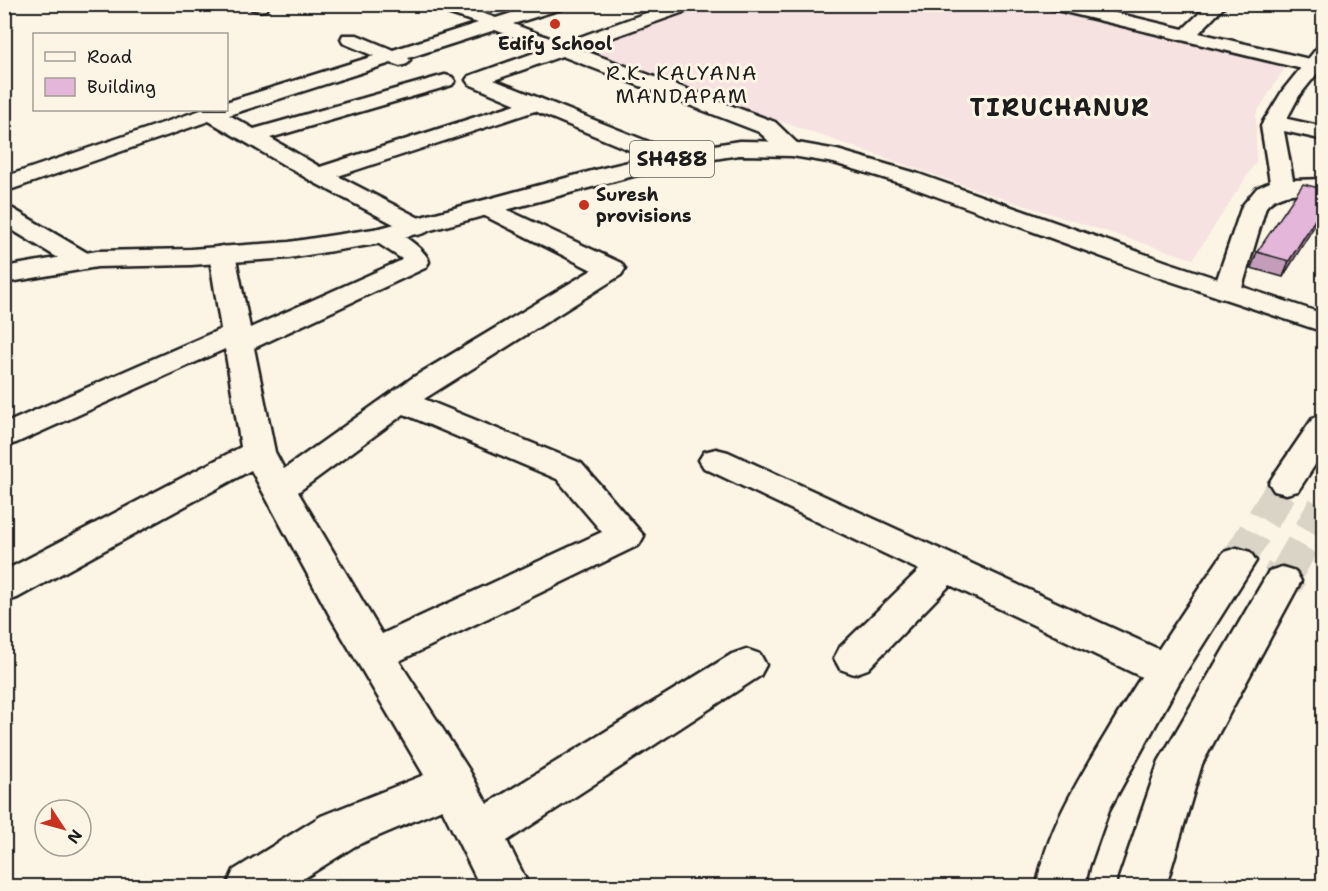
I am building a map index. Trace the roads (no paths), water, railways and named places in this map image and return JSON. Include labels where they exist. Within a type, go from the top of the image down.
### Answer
[{"type":"street","points":[[438,4],[497,24],[558,50],[767,127],[792,150]]},
{"type":"street","points":[[228,106],[558,4]]},
{"type":"street","points":[[251,137],[445,81],[476,80],[690,4]]},
{"type":"street","points":[[1054,4],[1082,8],[1137,25],[1186,36],[1319,59],[1290,94],[1272,126],[1282,182],[1279,188]]},
{"type":"street","points":[[1186,36],[1219,4]]},
{"type":"street","points":[[1137,25],[1152,11]]},
{"type":"street","points":[[350,39],[445,81]]},
{"type":"street","points":[[476,80],[671,159]]},
{"type":"street","points":[[318,175],[536,104]]},
{"type":"street","points":[[4,185],[213,111]]},
{"type":"street","points":[[217,111],[251,137],[418,227]]},
{"type":"street","points":[[1274,122],[1323,134]]},
{"type":"street","name":"SH488","points":[[4,275],[82,261],[289,249],[382,235],[603,175],[671,159],[739,148],[792,150],[837,157],[908,178],[1323,324]]},
{"type":"street","points":[[1227,291],[1254,206],[1265,193],[1279,188],[1323,186]]},
{"type":"street","points":[[279,489],[401,401],[612,269],[488,208]]},
{"type":"street","points":[[4,214],[82,261]]},
{"type":"street","points":[[4,436],[410,267],[416,262],[415,256],[382,235]]},
{"type":"street","points":[[222,254],[258,452],[374,655],[453,784],[505,886]]},
{"type":"street","points":[[374,655],[626,536],[569,471],[401,401]]},
{"type":"street","points":[[1286,483],[1323,425]]},
{"type":"street","points":[[4,588],[258,452]]},
{"type":"street","points":[[716,460],[1165,670]]},
{"type":"street","points":[[1061,886],[1065,867],[1089,805],[1165,670],[1237,561]]},
{"type":"street","points":[[854,658],[944,568]]},
{"type":"street","points":[[1142,886],[1181,761],[1282,580]]},
{"type":"street","points":[[479,834],[746,665]]},
{"type":"street","points":[[251,886],[338,831],[453,784]]},
{"type":"tunnel","points":[[1237,561],[1286,483]]},
{"type":"tunnel","points":[[1286,574],[1324,507]]},
{"type":"tunnel","points":[[1282,581],[1287,573]]},
{"type":"place","name":"Edify School","points":[[555,24]]},
{"type":"place","name":"Suresh provisions","points":[[584,205]]},
{"type":"district","name":"R.K. KALYANA MANDAPAM","points":[[682,84]]},
{"type":"district","name":"TIRUCHANUR","points":[[1060,108]]}]
